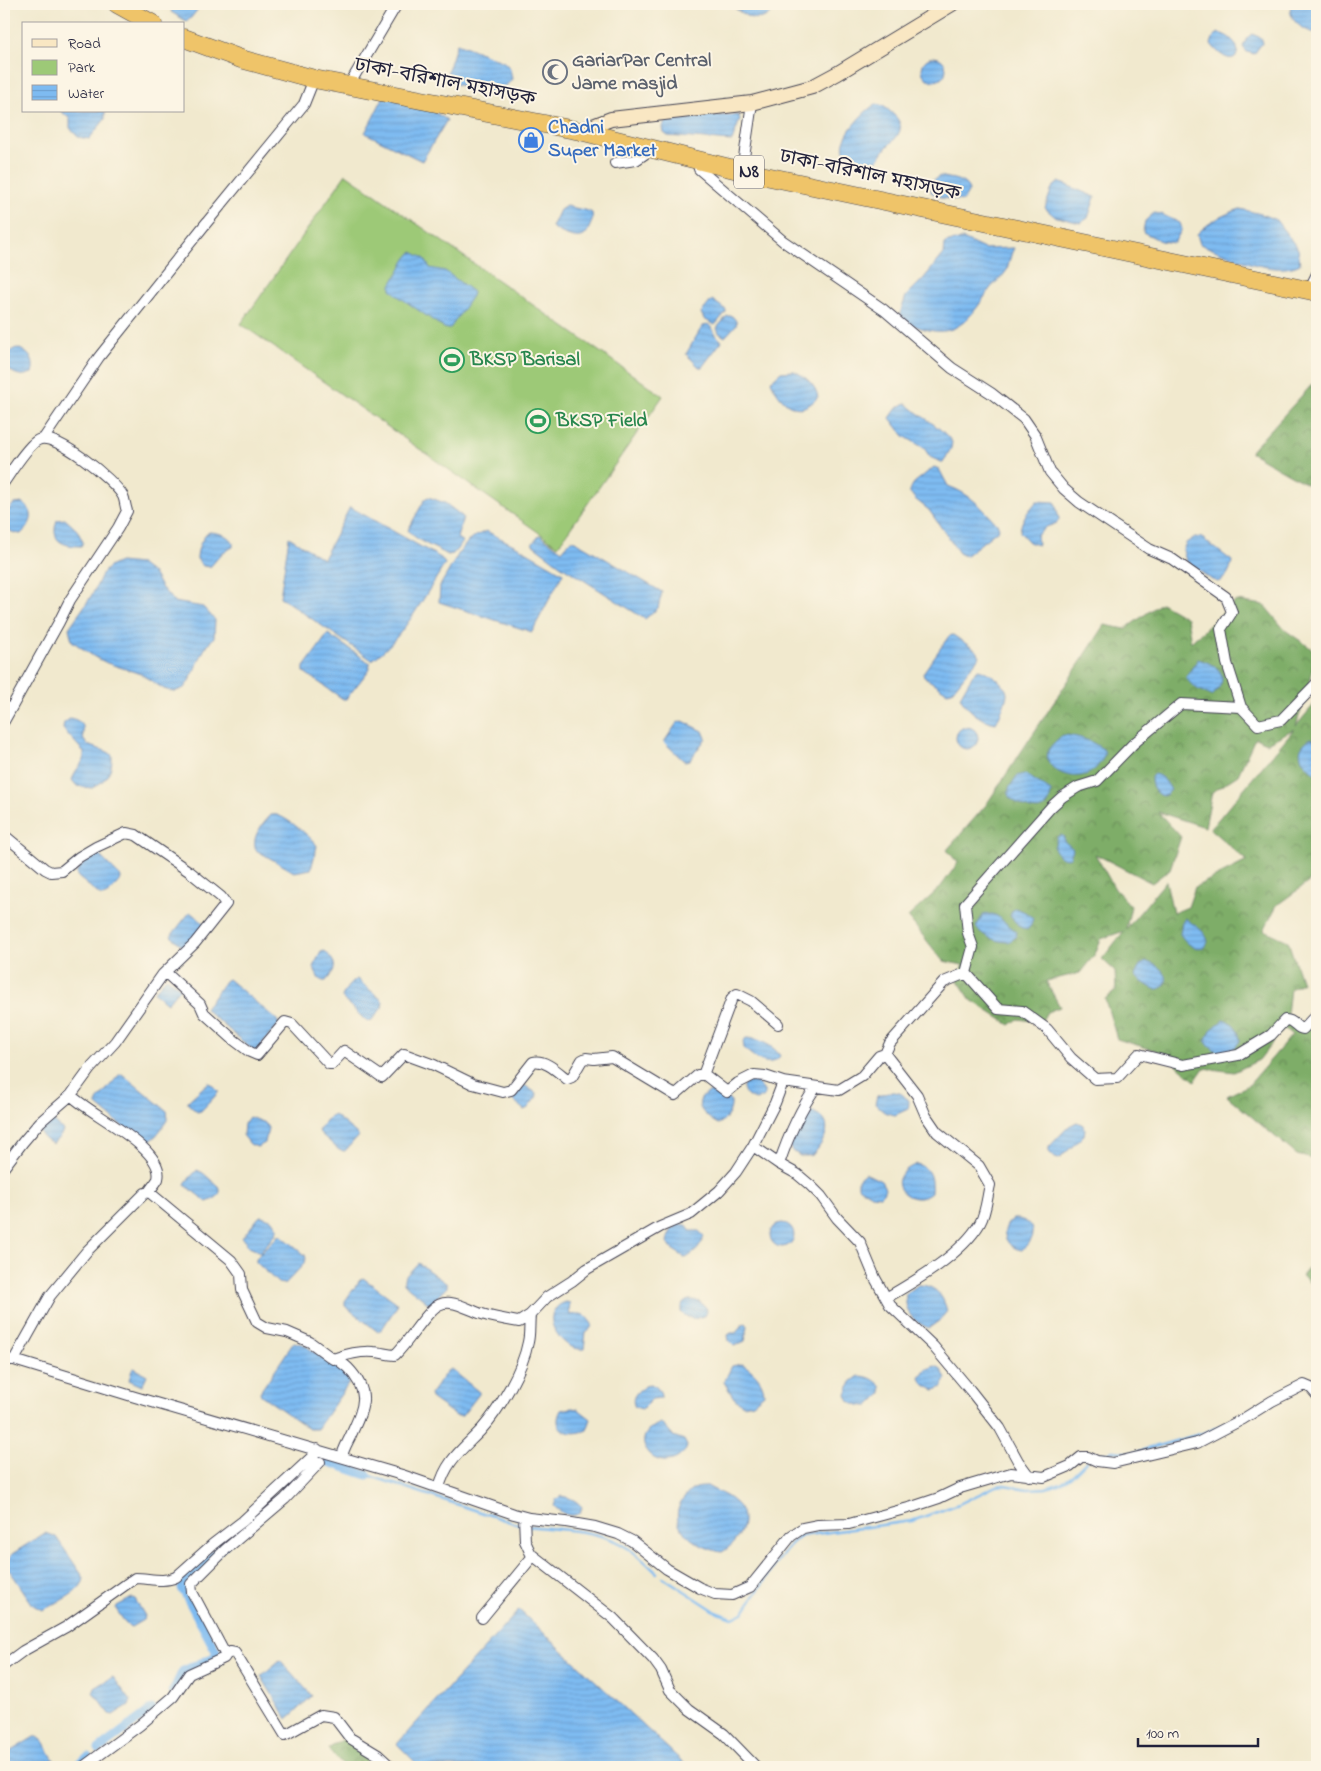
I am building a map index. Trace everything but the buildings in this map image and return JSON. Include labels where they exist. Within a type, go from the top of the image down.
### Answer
[{"type":"highway","points":[[117,4],[149,22]]},
{"type":"highway","name":"ঢাকা-বরিশাল মহাসড়ক","points":[[185,38],[241,59],[314,79],[580,132],[742,171],[1313,291]]},
{"type":"main road","points":[[580,132],[611,119],[752,103],[812,87],[952,4]]},
{"type":"street","points":[[349,85],[397,4]]},
{"type":"street","points":[[44,438],[99,357],[214,212],[304,104],[314,79]]},
{"type":"street","points":[[742,171],[752,103]]},
{"type":"street","points":[[615,164],[636,160],[652,149]]},
{"type":"street","points":[[697,160],[699,169],[783,241],[884,310],[952,368],[991,393],[1024,419],[1035,435],[1050,472],[1079,502],[1149,549],[1172,559],[1226,597],[1232,612],[1220,629],[1228,663],[1241,708],[1258,725],[1281,720],[1317,683]]},
{"type":"street","points":[[1313,291],[1317,274]]},
{"type":"street","points":[[4,482],[24,454],[37,440],[44,438],[58,442],[91,464],[123,496],[126,511],[118,528],[70,600],[4,721]]},
{"type":"street","points":[[966,974],[972,947],[968,933],[965,904],[988,875],[1051,807],[1078,787],[1097,781],[1134,744],[1181,704],[1241,708]]},
{"type":"street","points":[[4,834],[51,872],[62,871],[79,857],[126,833],[136,835],[190,872],[221,897],[226,904],[209,928],[165,972],[115,1042],[71,1094],[40,1122],[22,1142],[4,1168]]},
{"type":"street","points":[[165,972],[200,1004],[204,1013],[234,1040],[257,1055],[285,1022],[288,1022],[329,1064],[332,1064],[344,1050],[382,1077],[404,1054],[434,1065],[473,1084],[503,1092],[511,1090],[533,1062],[537,1061],[546,1064],[567,1079],[572,1077],[582,1060],[586,1058],[612,1057],[675,1096],[698,1075],[703,1075],[727,1092],[738,1083],[754,1075],[765,1076],[783,1082],[839,1090],[862,1076],[879,1056],[885,1054],[890,1043],[944,982],[966,974]]},
{"type":"street","points":[[966,974],[998,1009],[1022,1011],[1047,1029],[1071,1058],[1095,1079],[1117,1078],[1139,1054],[1183,1065],[1238,1056],[1271,1035],[1285,1020],[1291,1020],[1300,1029],[1303,1029],[1317,1014]]},
{"type":"street","points":[[703,1075],[732,998],[737,994],[778,1024]]},
{"type":"street","points":[[885,1054],[897,1072],[917,1095],[926,1116],[937,1132],[979,1166],[990,1185],[981,1222],[961,1245],[935,1267],[886,1298]]},
{"type":"street","points":[[149,1192],[231,1260],[241,1274],[242,1290],[257,1322],[267,1328],[301,1337],[333,1360],[354,1352],[375,1352],[384,1355],[395,1355],[432,1309],[441,1304],[454,1303],[480,1314],[520,1322],[530,1316],[548,1297],[603,1258],[660,1227],[691,1214],[725,1185],[736,1172],[753,1146],[775,1103],[783,1082]]},
{"type":"street","points":[[779,1164],[791,1131],[816,1087]]},
{"type":"street","points":[[71,1094],[76,1100],[108,1120],[133,1139],[153,1160],[158,1179],[149,1192],[145,1193],[87,1251],[50,1296],[9,1360],[317,1449],[524,1517],[594,1527],[618,1534],[632,1541],[667,1569],[693,1585],[715,1594],[732,1595],[750,1587],[791,1536],[803,1528],[818,1525],[849,1524],[912,1507],[939,1498],[960,1488],[1011,1473],[1044,1477],[1070,1466],[1081,1458],[1088,1457],[1097,1461],[1113,1463],[1197,1443],[1304,1385],[1311,1388],[1317,1395]]},
{"type":"street","points":[[753,1146],[797,1174],[810,1185],[821,1196],[837,1218],[856,1237],[890,1305],[933,1346],[970,1390],[1000,1428],[1018,1461],[1029,1476]]},
{"type":"street","points":[[439,1488],[442,1474],[456,1454],[482,1429],[506,1396],[528,1343],[530,1316]]},
{"type":"street","points":[[336,1358],[356,1378],[362,1386],[364,1395],[360,1413],[342,1457]]},
{"type":"street","points":[[4,1665],[66,1627],[135,1578],[170,1580],[176,1578],[273,1494],[312,1457],[317,1449]]},
{"type":"street","points":[[226,1655],[192,1592],[191,1584],[226,1549],[285,1500],[320,1462]]},
{"type":"street","points":[[524,1517],[525,1540],[533,1556],[612,1618],[653,1659],[661,1670],[670,1690],[689,1709],[724,1734],[756,1767]]},
{"type":"street","points":[[482,1618],[533,1556]]},
{"type":"street","points":[[83,1767],[173,1698],[189,1674],[219,1662],[230,1652],[235,1653],[285,1736],[321,1715],[334,1717],[350,1738],[378,1755],[391,1767]]},
{"type":"green space","name":"BKSP Barisal","points":[[346,174],[663,396],[558,546],[241,324]]},
{"type":"green space","points":[[1317,379],[1317,490],[1250,452]]},
{"type":"green space","points":[[1236,601],[1264,605],[1285,630],[1315,651],[1311,678],[1296,726],[1317,701],[1317,876],[1277,905],[1264,930],[1288,941],[1302,983],[1290,989],[1287,1014],[1302,1024],[1317,1013],[1317,1160],[1297,1155],[1227,1096],[1249,1085],[1292,1035],[1284,1028],[1259,1060],[1234,1072],[1204,1068],[1195,1081],[1164,1053],[1117,1039],[1105,999],[1116,991],[1115,971],[1102,959],[1124,931],[1101,939],[1095,954],[1080,973],[1046,981],[1060,1007],[1047,1012],[1041,1022],[1018,1019],[1010,1025],[971,1000],[957,979],[963,965],[943,961],[908,917],[939,889],[958,863],[947,850],[986,805],[1105,625],[1125,629],[1161,603],[1187,618],[1191,642]],"holes":[[[1294,729],[1210,829],[1247,861],[1195,887],[1188,907],[1173,913],[1166,881],[1126,929],[1131,906],[1115,889],[1095,854],[1152,883],[1170,869],[1181,837],[1158,812],[1205,827],[1212,792],[1238,775],[1255,738],[1267,743]]]},
{"type":"green space","points":[[1317,1257],[1317,1289],[1302,1276]]},
{"type":"green space","points":[[345,1738],[375,1767],[344,1767],[328,1749]]},
{"type":"water","points":[[174,4],[202,4],[190,19],[186,21],[171,12]]},
{"type":"water","points":[[730,4],[784,4],[769,15],[757,19],[745,15]]},
{"type":"water","points":[[1291,4],[1317,4],[1317,33],[1306,30],[1297,24],[1291,15]]},
{"type":"water","points":[[1219,33],[1229,37],[1235,43],[1237,55],[1233,58],[1220,54],[1211,44],[1214,36]]},
{"type":"water","points":[[1252,34],[1261,38],[1263,42],[1254,54],[1247,52],[1243,47],[1247,38]]},
{"type":"water","points":[[457,43],[504,62],[510,68],[512,79],[505,87],[489,92],[472,90],[445,80]]},
{"type":"water","points":[[934,57],[939,58],[945,64],[945,74],[939,80],[934,81],[929,80],[923,74],[922,69],[923,64],[929,58]]},
{"type":"water","points":[[384,96],[430,109],[447,120],[422,161],[365,133]]},
{"type":"water","points":[[876,104],[881,105],[893,114],[900,124],[899,132],[877,161],[869,164],[861,163],[847,155],[843,145],[854,124]]},
{"type":"water","points":[[62,112],[105,112],[105,119],[89,139],[78,137],[70,128],[70,119]]},
{"type":"water","points":[[738,115],[740,119],[732,141],[668,136],[664,133],[663,127],[667,118]]},
{"type":"water","points":[[940,176],[958,180],[968,187],[969,191],[963,201],[942,198],[931,192],[932,181]]},
{"type":"water","points":[[1059,182],[1095,197],[1088,218],[1080,223],[1054,216],[1045,208],[1052,188]]},
{"type":"water","points":[[566,206],[592,213],[592,222],[584,236],[570,236],[552,227],[560,210]]},
{"type":"water","points":[[1240,209],[1276,220],[1298,249],[1300,264],[1289,268],[1264,266],[1250,263],[1200,244],[1197,234],[1202,229],[1217,219]]},
{"type":"water","points":[[1154,213],[1161,214],[1180,223],[1182,229],[1174,243],[1161,241],[1143,232],[1145,221]]},
{"type":"water","points":[[963,239],[984,249],[1014,248],[1007,270],[970,316],[956,327],[937,331],[921,328],[908,322],[900,314],[906,296],[944,254],[945,243]]},
{"type":"water","points":[[412,252],[424,258],[430,268],[445,271],[473,292],[448,329],[398,296],[391,289],[391,285]]},
{"type":"water","points":[[712,300],[726,310],[715,325],[704,319],[701,313]]},
{"type":"water","points":[[727,316],[732,316],[737,322],[725,337],[719,333],[717,328]]},
{"type":"water","points":[[707,324],[712,327],[715,335],[722,341],[702,367],[699,367],[686,354],[702,327]]},
{"type":"water","points":[[17,348],[25,352],[32,361],[32,373],[20,375],[14,373],[7,366],[6,358],[8,354]]},
{"type":"water","points":[[794,371],[809,381],[815,388],[818,397],[811,404],[797,408],[790,406],[779,396],[771,381],[781,372]]},
{"type":"water","points":[[906,403],[942,431],[952,442],[943,463],[930,457],[924,448],[904,436],[890,418],[897,408]]},
{"type":"water","points":[[934,467],[939,469],[948,486],[970,497],[998,525],[999,529],[997,531],[965,556],[959,553],[929,510],[915,499],[909,491],[914,483]]},
{"type":"water","points":[[428,497],[445,503],[463,517],[457,538],[463,542],[453,554],[448,555],[426,544],[408,530],[425,499]]},
{"type":"water","points":[[1037,501],[1055,502],[1059,519],[1057,523],[1046,527],[1037,535],[1038,545],[1029,542],[1020,532],[1024,519]]},
{"type":"water","points":[[23,503],[30,511],[30,523],[21,534],[14,533],[4,523],[6,513],[14,504]]},
{"type":"water","points":[[350,507],[441,558],[445,564],[403,629],[372,660],[280,597],[289,537],[323,559]]},
{"type":"water","points":[[65,519],[77,530],[83,542],[81,546],[68,545],[59,541],[55,533],[55,527],[57,520]]},
{"type":"water","points":[[486,531],[563,573],[532,632],[439,602],[440,586],[459,553],[470,539]]},
{"type":"water","points":[[209,532],[223,534],[233,543],[233,547],[223,552],[210,567],[203,566],[197,559],[200,544]]},
{"type":"water","points":[[540,535],[562,551],[571,540],[575,541],[662,592],[658,608],[645,619],[560,565],[532,544]]},
{"type":"water","points":[[1195,537],[1202,538],[1232,561],[1228,574],[1218,582],[1212,580],[1186,561],[1183,550],[1186,543]]},
{"type":"water","points":[[120,562],[140,564],[154,575],[161,587],[174,602],[203,607],[215,620],[214,637],[204,650],[184,688],[174,692],[164,689],[141,674],[107,663],[93,656],[72,641],[69,628],[105,571]]},
{"type":"water","points":[[328,634],[370,663],[369,670],[346,699],[343,699],[304,672],[304,667]]},
{"type":"water","points":[[953,635],[977,651],[980,656],[952,691],[947,692],[924,677],[923,673],[949,636]]},
{"type":"water","points":[[1198,659],[1213,665],[1221,673],[1221,683],[1212,696],[1194,686],[1186,677]]},
{"type":"water","points":[[978,669],[996,678],[1006,690],[1006,700],[996,723],[985,720],[975,714],[960,697]]},
{"type":"water","points":[[71,718],[78,721],[83,727],[83,736],[86,743],[112,755],[108,775],[92,788],[77,786],[72,780],[84,760],[84,752],[63,729],[64,723]]},
{"type":"water","points":[[683,721],[703,731],[706,738],[690,760],[684,761],[664,742],[677,723]]},
{"type":"water","points":[[967,727],[975,730],[978,738],[975,746],[967,749],[959,746],[956,738],[959,730]]},
{"type":"water","points":[[1063,735],[1084,739],[1104,750],[1103,759],[1092,771],[1083,775],[1073,776],[1056,770],[1050,764],[1047,757],[1053,743]]},
{"type":"water","points":[[1311,738],[1317,741],[1317,775],[1304,762],[1300,753],[1301,748]]},
{"type":"water","points":[[1025,774],[1051,791],[1050,800],[1041,809],[1029,808],[1009,797],[1009,788],[1017,776]]},
{"type":"water","points":[[1154,774],[1162,778],[1171,790],[1166,795],[1159,795],[1153,788],[1151,777]]},
{"type":"water","points":[[271,815],[277,815],[288,821],[315,843],[317,846],[311,869],[294,872],[256,850],[256,835]]},
{"type":"water","points":[[1061,835],[1064,837],[1064,841],[1073,849],[1070,857],[1065,859],[1059,856],[1054,848],[1057,837]]},
{"type":"water","points":[[94,853],[100,856],[121,877],[112,890],[104,896],[101,896],[78,877],[76,873],[90,855]]},
{"type":"water","points":[[1016,908],[1033,918],[1027,930],[1020,927],[1010,916]]},
{"type":"water","points":[[190,912],[206,925],[186,949],[171,936]]},
{"type":"water","points":[[992,914],[1017,932],[1016,937],[1009,942],[1000,941],[986,936],[979,931],[976,927],[983,915]]},
{"type":"water","points":[[1185,918],[1205,934],[1208,942],[1204,947],[1200,948],[1190,945],[1180,934]]},
{"type":"water","points":[[325,951],[334,963],[334,969],[326,981],[323,981],[319,979],[313,967],[321,952]]},
{"type":"water","points":[[1147,962],[1159,967],[1166,975],[1165,984],[1161,988],[1153,989],[1135,976],[1140,965]]},
{"type":"water","points":[[167,977],[180,988],[167,1003],[154,992]]},
{"type":"water","points":[[228,979],[277,1020],[279,1024],[255,1052],[205,1009]]},
{"type":"water","points":[[357,979],[383,1001],[382,1008],[370,1022],[365,1020],[342,998],[344,992]]},
{"type":"water","points":[[1223,1020],[1233,1025],[1237,1030],[1240,1041],[1230,1054],[1222,1054],[1216,1051],[1206,1041],[1211,1030]]},
{"type":"water","points":[[746,1038],[765,1043],[778,1052],[780,1056],[771,1062],[757,1059],[744,1048],[743,1041]]},
{"type":"water","points":[[122,1074],[167,1111],[168,1119],[157,1135],[149,1141],[141,1142],[97,1105],[97,1101],[119,1075]]},
{"type":"water","points":[[754,1079],[764,1091],[764,1096],[756,1100],[746,1095],[743,1088],[743,1085]]},
{"type":"water","points":[[208,1083],[218,1093],[201,1111],[197,1112],[188,1104],[188,1101]]},
{"type":"water","points":[[524,1085],[536,1093],[537,1096],[528,1108],[524,1110],[513,1100]]},
{"type":"water","points":[[710,1092],[722,1094],[731,1102],[731,1109],[728,1115],[724,1121],[718,1124],[701,1109],[700,1100]]},
{"type":"water","points":[[892,1092],[900,1093],[904,1096],[909,1103],[908,1109],[895,1115],[884,1112],[875,1104],[877,1096]]},
{"type":"water","points":[[811,1111],[824,1120],[827,1127],[825,1137],[812,1155],[800,1156],[790,1146],[799,1125]]},
{"type":"water","points":[[334,1115],[358,1136],[345,1151],[339,1150],[319,1130]]},
{"type":"water","points":[[249,1117],[265,1123],[268,1128],[265,1143],[257,1147],[250,1144],[243,1135],[244,1124]]},
{"type":"water","points":[[51,1119],[63,1130],[53,1144],[42,1136],[39,1129],[47,1120]]},
{"type":"water","points":[[1077,1122],[1083,1125],[1085,1129],[1084,1135],[1059,1159],[1055,1158],[1049,1152],[1049,1147],[1069,1126]]},
{"type":"water","points":[[917,1164],[922,1166],[930,1175],[931,1193],[915,1198],[907,1196],[899,1185],[900,1178],[905,1171]]},
{"type":"water","points":[[197,1170],[220,1188],[218,1196],[214,1199],[207,1202],[185,1185]]},
{"type":"water","points":[[865,1173],[881,1181],[885,1188],[880,1196],[871,1195],[858,1187],[858,1179]]},
{"type":"water","points":[[262,1216],[273,1220],[278,1228],[275,1235],[260,1252],[249,1247],[242,1238],[259,1217]]},
{"type":"water","points":[[1013,1219],[1022,1220],[1031,1227],[1032,1235],[1022,1250],[1011,1246],[1005,1238],[1008,1223]]},
{"type":"water","points":[[782,1223],[791,1226],[794,1235],[791,1244],[782,1247],[773,1244],[770,1235],[773,1226]]},
{"type":"water","points":[[678,1224],[687,1225],[690,1231],[699,1231],[704,1236],[698,1249],[686,1258],[672,1249],[667,1242],[671,1232]]},
{"type":"water","points":[[281,1235],[305,1255],[306,1259],[285,1284],[278,1283],[256,1262],[256,1258]]},
{"type":"water","points":[[418,1263],[447,1284],[447,1287],[431,1303],[428,1303],[404,1284],[404,1278]]},
{"type":"water","points":[[363,1278],[396,1302],[397,1306],[378,1332],[345,1306],[345,1301]]},
{"type":"water","points":[[918,1285],[934,1289],[941,1296],[947,1311],[940,1320],[929,1328],[918,1323],[911,1316],[906,1306],[906,1294]]},
{"type":"water","points":[[689,1300],[697,1301],[703,1305],[707,1309],[705,1315],[693,1318],[687,1317],[681,1312],[683,1304]]},
{"type":"water","points":[[566,1302],[570,1303],[570,1315],[583,1315],[592,1324],[591,1328],[586,1332],[584,1349],[575,1348],[567,1344],[555,1330],[552,1314],[557,1307]]},
{"type":"water","points":[[746,1323],[748,1326],[745,1341],[734,1346],[729,1341],[728,1335],[736,1333]]},
{"type":"water","points":[[294,1342],[303,1344],[346,1375],[349,1383],[317,1429],[309,1429],[261,1395],[260,1392]]},
{"type":"water","points":[[742,1364],[757,1376],[764,1389],[764,1394],[753,1403],[743,1405],[734,1398],[724,1382],[732,1366]]},
{"type":"water","points":[[935,1366],[940,1368],[946,1379],[942,1387],[935,1390],[924,1384],[920,1377],[925,1370]]},
{"type":"water","points":[[134,1368],[147,1375],[142,1386],[129,1380]]},
{"type":"water","points":[[451,1369],[479,1392],[462,1416],[456,1416],[431,1398],[430,1395],[447,1371]]},
{"type":"water","points":[[859,1376],[871,1378],[881,1386],[882,1393],[869,1406],[852,1402],[846,1395],[851,1382]]},
{"type":"water","points":[[649,1384],[658,1389],[661,1398],[652,1399],[642,1409],[635,1407],[634,1396]]},
{"type":"water","points":[[578,1409],[591,1419],[587,1430],[575,1433],[560,1427],[558,1417],[561,1410]]},
{"type":"water","points":[[661,1423],[673,1436],[684,1440],[687,1446],[681,1455],[672,1460],[663,1461],[654,1458],[644,1445],[644,1437],[650,1430]]},
{"type":"water","points":[[699,1487],[709,1487],[731,1499],[739,1507],[742,1514],[742,1528],[739,1535],[722,1552],[702,1546],[693,1540],[685,1533],[677,1516],[679,1507],[689,1492]]},
{"type":"water","points":[[561,1496],[578,1503],[582,1507],[580,1513],[569,1515],[557,1509],[554,1506],[556,1500]]},
{"type":"water","points":[[45,1533],[56,1537],[84,1578],[79,1588],[73,1593],[42,1610],[33,1605],[6,1565],[12,1554]]},
{"type":"water","points":[[132,1598],[135,1599],[145,1616],[143,1620],[131,1627],[126,1624],[116,1609],[117,1606]]},
{"type":"water","points":[[519,1610],[688,1767],[420,1767],[397,1744]]},
{"type":"water","points":[[280,1660],[312,1696],[287,1719],[261,1676]]},
{"type":"water","points":[[113,1677],[131,1701],[129,1705],[113,1715],[110,1714],[93,1692],[95,1688]]},
{"type":"water","points":[[34,1737],[38,1737],[43,1741],[55,1762],[53,1767],[11,1767],[5,1758],[6,1754]]},
{"type":"waterway","points":[[1094,1456],[1113,1451],[1133,1453],[1207,1432],[1225,1423]]},
{"type":"waterway","points":[[316,1462],[320,1459],[367,1475]]},
{"type":"waterway","points":[[663,1577],[718,1613],[733,1618],[743,1613],[778,1561],[800,1536],[912,1521],[959,1504],[996,1486],[1004,1485],[1028,1489],[1046,1488],[1061,1483],[1073,1475],[1087,1461]]},
{"type":"waterway","points":[[364,1474],[520,1525]]},
{"type":"waterway","points":[[261,1513],[292,1485]]},
{"type":"waterway","points":[[529,1526],[580,1532],[610,1539],[629,1549],[657,1573]]},
{"type":"waterway","points":[[173,1691],[183,1671],[214,1657],[217,1653],[182,1588],[185,1581],[226,1543]]},
{"type":"waterway","points":[[99,1749],[152,1709]]},
{"type":"waterway","points":[[74,1767],[88,1757]]},
{"type":"place","name":"GariarPar Central Jame masjid","points":[[555,72]]},
{"type":"place","name":"Chadni Super Market","points":[[531,140]]},
{"type":"place","name":"BKSP Barisal","points":[[452,360]]},
{"type":"place","name":"BKSP Field","points":[[538,421]]}]
